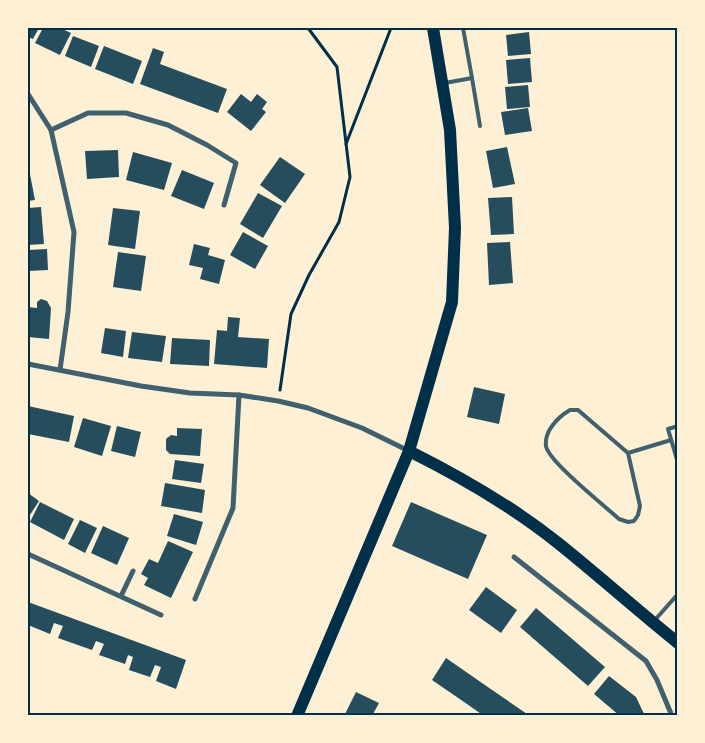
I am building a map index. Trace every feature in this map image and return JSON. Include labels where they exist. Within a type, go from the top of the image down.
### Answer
[{"type":"main road","points":[[297,716],[409,451],[452,302],[455,228],[450,130],[433,28]]},
{"type":"main road","points":[[409,451],[447,470],[512,509],[558,543],[678,643]]},
{"type":"street","points":[[28,94],[51,130],[74,232],[68,312],[60,370]]},
{"type":"street","points":[[51,130],[88,113],[126,113],[168,124],[236,163],[224,205]]},
{"type":"street","points":[[28,364],[141,386],[239,395],[278,401],[308,408],[362,428],[409,451]]},
{"type":"street","points":[[195,599],[233,508],[239,395]]},
{"type":"street","points":[[28,554],[161,615]]},
{"type":"street","points":[[514,557],[646,661],[657,680],[672,716]]},
{"type":"street","points":[[121,596],[133,571]]},
{"type":"lane","points":[[463,28],[480,126]]},
{"type":"lane","points":[[442,84],[472,78]]},
{"type":"lane","points":[[578,410],[628,453],[640,506],[634,521],[628,522],[619,519],[563,469],[549,454],[546,446],[552,425],[566,412],[578,410]]},
{"type":"lane","points":[[678,426],[668,429],[678,463]]},
{"type":"lane","points":[[628,453],[671,440]]},
{"type":"lane","points":[[652,623],[678,594]]},
{"type":"path","points":[[278,401],[291,314],[308,275],[339,222],[350,177],[337,67],[308,28]]},
{"type":"path","points":[[346,146],[391,28]]},
{"type":"building","points":[[28,28],[39,28],[33,39],[28,37]]},
{"type":"building","points":[[43,28],[60,28],[71,33],[60,55],[35,43]]},
{"type":"building","points":[[529,32],[531,54],[508,56],[506,35]]},
{"type":"building","points":[[73,36],[99,46],[91,67],[65,56]]},
{"type":"building","points":[[104,46],[142,61],[133,84],[95,69]]},
{"type":"building","points":[[153,48],[164,52],[160,64],[227,89],[218,113],[140,84]]},
{"type":"building","points":[[530,58],[532,82],[508,84],[506,60]]},
{"type":"building","points":[[528,85],[530,107],[507,109],[505,87]]},
{"type":"building","points":[[241,94],[251,102],[257,94],[267,102],[262,109],[266,112],[251,131],[227,112]]},
{"type":"building","points":[[528,108],[532,131],[505,135],[501,112]]},
{"type":"building","points":[[507,147],[515,184],[493,188],[486,151]]},
{"type":"building","points":[[118,150],[119,177],[87,179],[85,151]]},
{"type":"building","points":[[133,152],[172,163],[164,190],[126,180]]},
{"type":"building","points":[[280,157],[305,174],[285,203],[260,185]]},
{"type":"building","points":[[28,164],[35,200],[28,201]]},
{"type":"building","points":[[182,170],[214,183],[204,209],[171,196]]},
{"type":"building","points":[[258,193],[282,206],[263,238],[240,224]]},
{"type":"building","points":[[512,197],[514,234],[491,235],[488,198]]},
{"type":"building","points":[[41,207],[44,244],[28,245],[28,208]]},
{"type":"building","points":[[113,208],[140,211],[135,249],[108,245]]},
{"type":"building","points":[[243,232],[268,246],[255,269],[230,255]]},
{"type":"building","points":[[510,242],[513,283],[489,285],[487,243]]},
{"type":"building","points":[[194,244],[210,248],[208,255],[225,260],[219,284],[200,279],[203,268],[189,265]]},
{"type":"building","points":[[47,249],[48,270],[28,271],[28,250]]},
{"type":"building","points":[[118,252],[146,256],[141,291],[113,287]]},
{"type":"building","points":[[41,299],[47,301],[51,308],[49,339],[28,337],[28,307],[37,308],[37,302]]},
{"type":"building","points":[[228,317],[240,318],[238,337],[269,339],[267,368],[214,364],[217,330],[227,331]]},
{"type":"building","points":[[105,328],[126,331],[123,357],[101,353]]},
{"type":"building","points":[[132,332],[166,336],[162,362],[128,358]]},
{"type":"building","points":[[172,338],[210,340],[209,366],[170,364]]},
{"type":"building","points":[[474,387],[505,394],[499,424],[467,417]]},
{"type":"building","points":[[28,406],[74,416],[69,442],[28,434]]},
{"type":"building","points":[[83,418],[111,426],[102,456],[74,447]]},
{"type":"building","points":[[117,426],[141,432],[135,457],[111,451]]},
{"type":"building","points":[[177,428],[202,429],[200,456],[170,454],[166,450],[166,439],[171,435],[177,436]]},
{"type":"building","points":[[175,460],[204,464],[201,483],[172,479]]},
{"type":"building","points":[[165,483],[205,490],[202,513],[161,506]]},
{"type":"building","points":[[28,493],[39,501],[28,518]]},
{"type":"building","points":[[40,502],[74,519],[64,540],[30,522]]},
{"type":"building","points":[[411,502],[487,535],[468,579],[392,546]]},
{"type":"building","points":[[174,514],[203,522],[196,545],[167,536]]},
{"type":"building","points":[[80,520],[97,528],[85,553],[68,544]]},
{"type":"building","points":[[103,526],[129,538],[117,565],[91,553]]},
{"type":"building","points":[[168,541],[193,552],[171,598],[144,585],[148,578],[141,574],[149,559],[158,563]]},
{"type":"building","points":[[486,587],[517,610],[501,633],[469,610]]},
{"type":"building","points":[[28,602],[186,660],[176,689],[156,681],[161,667],[155,665],[150,677],[129,670],[133,657],[128,655],[125,664],[99,655],[104,644],[96,641],[92,650],[58,638],[63,626],[54,623],[50,634],[28,625]]},
{"type":"building","points":[[536,608],[605,667],[588,686],[520,627]]},
{"type":"building","points":[[446,658],[530,716],[484,716],[432,680]]},
{"type":"building","points":[[609,676],[636,697],[645,716],[620,716],[594,694]]},
{"type":"building","points":[[356,692],[379,703],[372,716],[344,716]]}]
